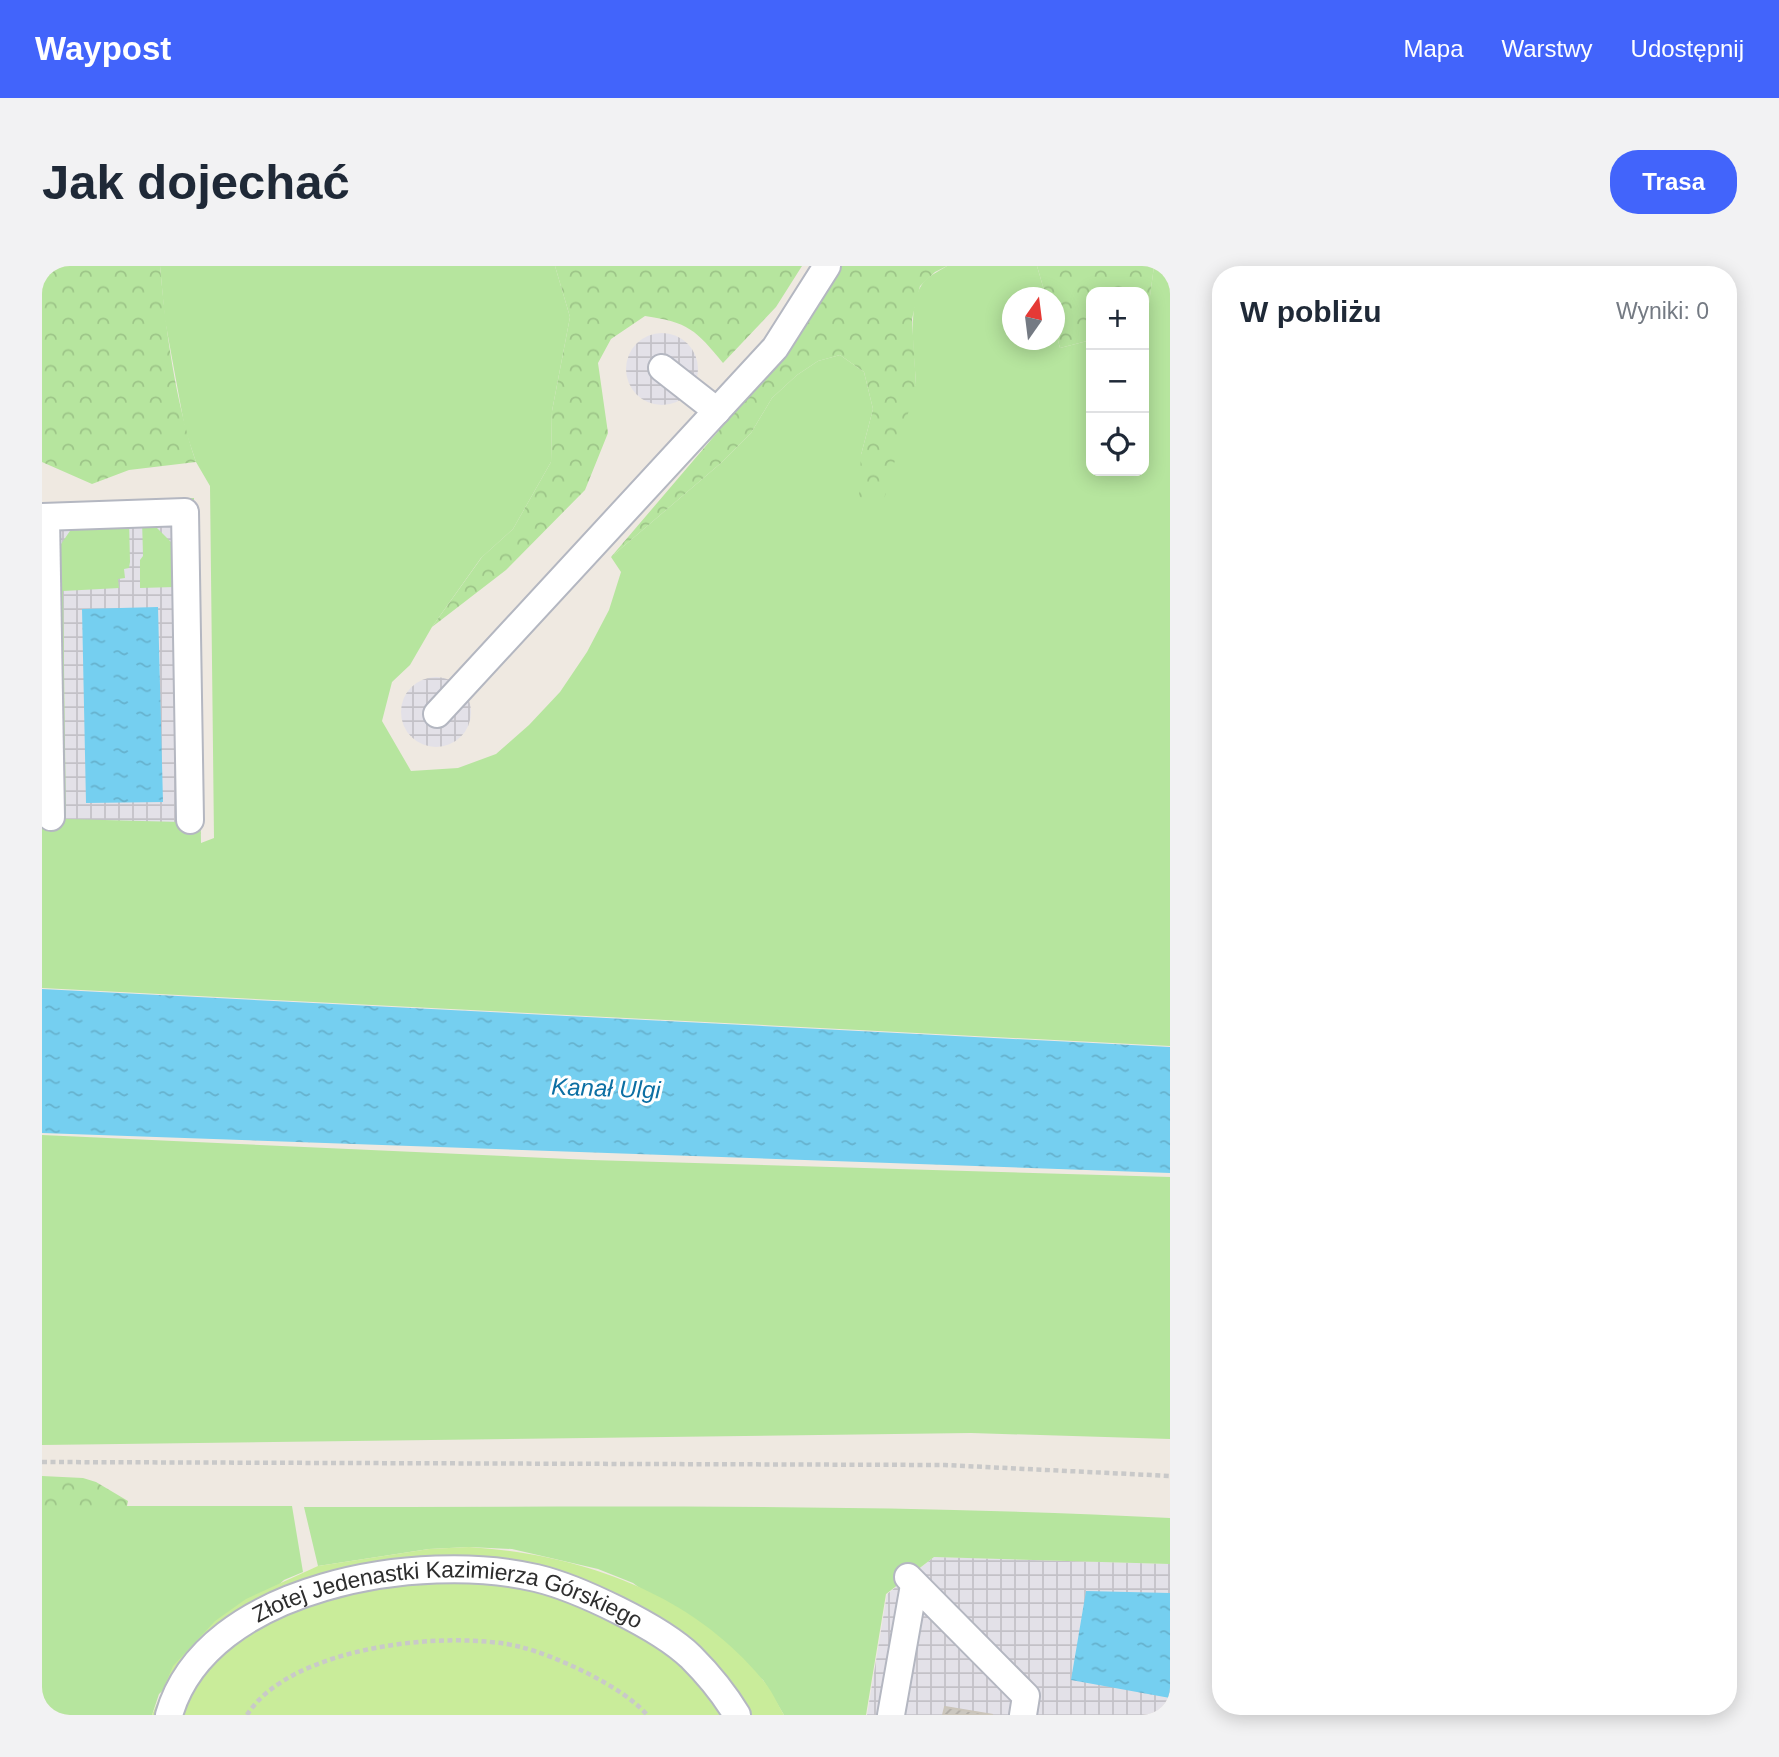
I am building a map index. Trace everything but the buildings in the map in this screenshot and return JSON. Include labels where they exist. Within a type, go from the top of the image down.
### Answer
[{"type":"street","points":[[437,714],[775,348],[827,266]]},
{"type":"street","points":[[662,368],[717,411]]},
{"type":"street","points":[[51,817],[44,517],[185,512],[190,820]]},
{"type":"street","name":"Złotej Jedenastki Kazimierza Górskiego","points":[[169,1715],[192,1668],[220,1639],[265,1609],[328,1586],[395,1573],[472,1569],[536,1578],[573,1590],[652,1630],[690,1656],[737,1715]]},
{"type":"street","points":[[891,1715],[911,1581],[1026,1696],[1023,1715]]},
{"type":"path","points":[[42,1462],[945,1465],[1170,1476]]},
{"type":"path","points":[[247,1715],[266,1693],[298,1672],[347,1654],[404,1643],[468,1640],[520,1647],[557,1659],[615,1690],[648,1715]]},
{"type":"shaded area","points":[[669,333],[688,343],[696,355],[696,383],[688,395],[676,403],[655,405],[636,395],[628,383],[626,362],[636,343],[648,335]]},
{"type":"shaded area","points":[[194,498],[201,844],[42,841],[42,503]]},
{"type":"shaded area","points":[[443,677],[456,683],[465,692],[469,698],[469,726],[461,737],[450,745],[429,747],[411,737],[403,726],[401,705],[411,687],[422,679]]},
{"type":"shaded area","points":[[934,1557],[1170,1564],[1170,1715],[867,1715],[887,1594]]},
{"type":"green space","points":[[42,266],[160,266],[172,365],[196,462],[129,470],[92,484],[42,462]]},
{"type":"green space","points":[[160,266],[555,266],[570,317],[552,411],[551,462],[513,529],[481,558],[432,627],[410,665],[392,682],[382,721],[411,771],[458,768],[496,754],[529,725],[560,692],[587,652],[609,610],[621,572],[611,557],[721,463],[751,433],[772,398],[797,375],[818,361],[840,355],[864,372],[873,409],[861,455],[916,385],[914,307],[921,286],[933,274],[947,266],[1037,266],[1043,287],[1002,287],[1002,350],[1065,350],[1065,347],[1086,341],[1086,476],[1149,476],[1149,304],[1154,266],[1170,266],[1170,1046],[42,988],[42,821],[59,547],[72,528],[129,520],[130,562],[129,568],[124,569],[125,578],[118,579],[119,588],[63,591],[66,819],[180,822],[175,587],[140,588],[140,560],[143,556],[142,519],[152,523],[176,547],[191,506],[42,512],[42,503],[194,498],[201,843],[214,838],[210,486],[196,462],[185,429],[165,320]]},
{"type":"green space","points":[[555,266],[802,266],[776,307],[723,363],[690,329],[660,318],[645,316],[611,339],[598,363],[608,433],[585,490],[506,570],[432,627],[482,557],[513,529],[551,462],[552,411],[570,317]]},
{"type":"green space","points":[[840,266],[947,266],[935,272],[920,286],[912,319],[916,385],[883,503],[859,497],[861,455],[873,409],[864,372],[840,355],[818,361],[797,375],[772,398],[751,433],[721,463],[611,557],[786,352]]},
{"type":"green space","points":[[1037,266],[1154,266],[1149,304],[1149,287],[1086,287],[1086,341],[1065,347],[1065,287],[1043,287]]},
{"type":"green space","points":[[42,1135],[591,1160],[1170,1177],[1170,1439],[971,1433],[42,1445]]},
{"type":"green space","points":[[42,1476],[83,1478],[96,1482],[128,1501],[127,1506],[42,1506]]},
{"type":"green space","points":[[42,1506],[292,1506],[303,1572],[284,1580],[159,1694],[152,1715],[42,1715]]},
{"type":"green space","points":[[304,1507],[845,1508],[1170,1518],[1170,1564],[934,1557],[886,1594],[866,1715],[784,1715],[763,1680],[633,1583],[598,1569],[512,1549],[429,1549],[318,1566]]},
{"type":"green space","points":[[469,1547],[551,1558],[630,1583],[667,1601],[701,1623],[733,1649],[765,1683],[784,1715],[152,1715],[173,1666],[215,1621],[246,1599],[318,1566],[429,1549]]},
{"type":"water","points":[[158,607],[163,802],[86,803],[82,609]]},
{"type":"water","name":"Kanał Ulgi","points":[[42,989],[1170,1047],[1170,1173],[42,1133]]},
{"type":"water","points":[[1086,1591],[1170,1593],[1170,1698],[1071,1680]]}]
